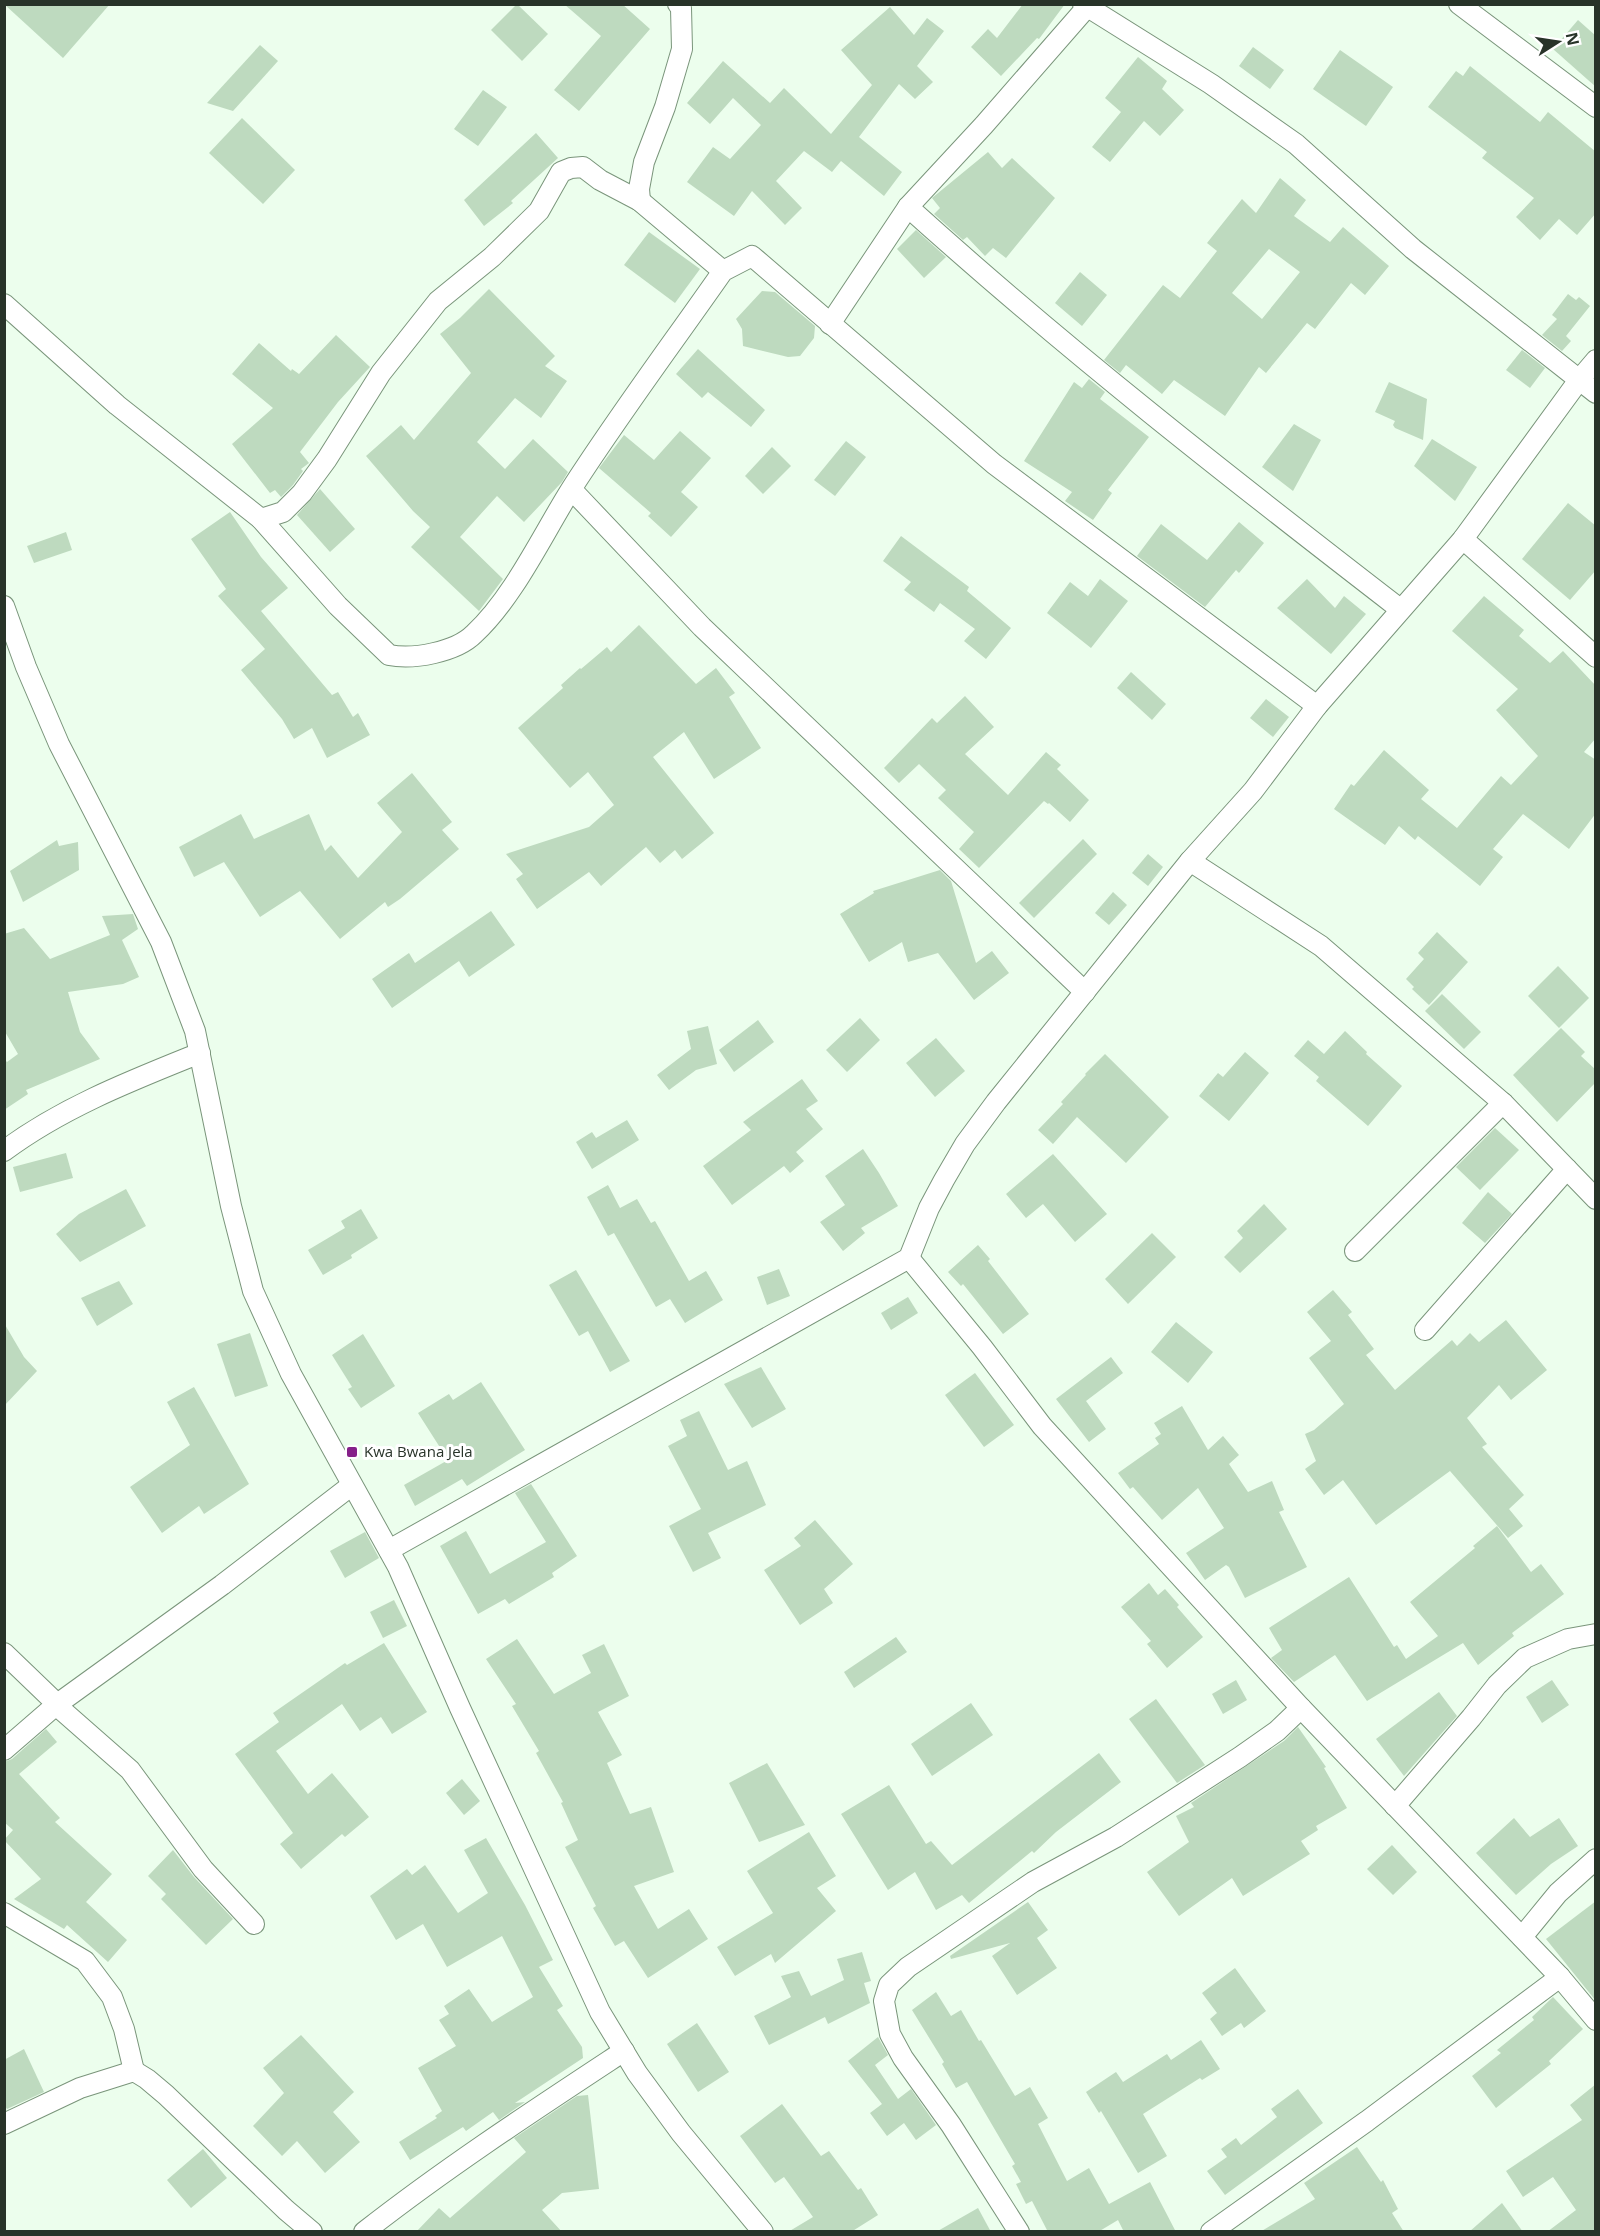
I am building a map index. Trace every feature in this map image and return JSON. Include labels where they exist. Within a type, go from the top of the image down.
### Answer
[{"type":"street","points":[[640,201],[639,189],[644,162],[665,107],[682,49],[681,8],[678,4]]},
{"type":"street","points":[[1459,4],[1596,107]]},
{"type":"street","points":[[830,324],[908,207],[984,125],[1085,6],[1211,84],[1296,144],[1413,249],[1596,393]]},
{"type":"street","points":[[261,519],[284,512],[302,493],[327,459],[381,373],[408,337],[438,301],[492,256],[538,211],[561,172],[583,167],[600,180],[640,201],[723,271]]},
{"type":"street","points":[[908,207],[1044,325],[1275,513],[1400,609]]},
{"type":"street","points":[[4,304],[117,405],[261,519],[338,606],[381,649],[398,656],[441,651],[461,645],[475,634],[505,598],[572,490],[723,271],[752,256],[994,464],[1317,706]]},
{"type":"street","points":[[389,1550],[909,1258],[929,1208],[966,1144],[996,1102],[1190,861],[1253,791],[1317,706],[1463,539],[1596,360]]},
{"type":"street","points":[[572,490],[702,627],[1085,992]]},
{"type":"street","points":[[1463,539],[1596,657]]},
{"type":"street","points":[[4,606],[26,667],[59,744],[161,942],[195,1031],[231,1206],[253,1291],[291,1374],[389,1550],[581,1975],[600,2012],[681,2133],[763,2232]]},
{"type":"street","points":[[1190,861],[1321,946],[1503,1103],[1596,1199]]},
{"type":"street","points":[[4,1151],[31,1132],[76,1107],[200,1053]]},
{"type":"street","points":[[1354,1251],[1503,1103]]},
{"type":"street","points":[[1425,1330],[1567,1169]]},
{"type":"street","points":[[909,1258],[982,1347],[1042,1426],[1301,1708],[1560,1977],[1596,2020]]},
{"type":"street","points":[[4,1750],[56,1705],[222,1585],[352,1485]]},
{"type":"street","points":[[1395,1806],[1497,1685],[1525,1658],[1568,1639],[1596,1634]]},
{"type":"street","points":[[4,1653],[56,1705],[130,1770],[203,1869],[254,1924]]},
{"type":"street","points":[[1019,2232],[894,2042],[890,2034],[884,2001],[889,1985],[908,1967],[1033,1882],[1116,1837],[1240,1757],[1277,1731],[1301,1708]]},
{"type":"street","points":[[1522,1937],[1558,1893],[1596,1859]]},
{"type":"street","points":[[4,1913],[86,1961],[112,1997],[124,2029],[134,2072]]},
{"type":"street","points":[[1211,2232],[1366,2121],[1560,1977]]},
{"type":"street","points":[[364,2232],[412,2194],[511,2125],[624,2051]]},
{"type":"street","points":[[4,2124],[80,2088],[134,2072],[147,2079],[312,2232]]},
{"type":"building","points":[[4,4],[110,4],[63,58]]},
{"type":"building","points":[[517,4],[548,34],[522,61],[491,30]]},
{"type":"building","points":[[564,4],[622,4],[650,29],[579,111],[554,90],[601,36]]},
{"type":"building","points":[[1023,4],[1065,4],[1039,39],[1037,38],[1001,76],[971,47],[988,29],[997,38]]},
{"type":"building","points":[[890,7],[914,35],[927,18],[944,31],[917,66],[933,82],[915,99],[899,84],[859,137],[902,172],[884,196],[841,161],[832,172],[804,151],[776,181],[802,208],[785,225],[752,191],[734,216],[687,182],[713,147],[730,159],[761,125],[733,98],[710,124],[687,103],[723,61],[770,103],[784,88],[831,134],[872,85],[841,50]]},
{"type":"building","points":[[1578,20],[1596,36],[1596,87],[1553,49]]},
{"type":"building","points":[[260,45],[278,61],[233,111],[207,103]]},
{"type":"building","points":[[1253,47],[1284,70],[1270,89],[1239,66]]},
{"type":"building","points":[[1340,50],[1393,87],[1366,126],[1313,89]]},
{"type":"building","points":[[1138,57],[1167,81],[1162,89],[1184,110],[1160,136],[1144,121],[1110,162],[1092,147],[1121,112],[1105,98]]},
{"type":"building","points":[[1470,66],[1540,122],[1548,112],[1596,152],[1596,213],[1577,235],[1559,219],[1540,240],[1516,217],[1534,198],[1482,158],[1487,152],[1428,107],[1456,71],[1463,76]]},
{"type":"building","points":[[483,90],[507,107],[478,146],[454,129]]},
{"type":"building","points":[[242,118],[295,170],[263,204],[209,153]]},
{"type":"building","points":[[536,133],[558,158],[511,201],[513,203],[484,226],[464,200]]},
{"type":"building","points":[[988,152],[1002,168],[1012,158],[1055,198],[1006,258],[993,248],[985,256],[967,237],[963,240],[934,214],[940,208],[932,198]]},
{"type":"building","points":[[1280,178],[1306,200],[1294,216],[1330,242],[1343,227],[1389,266],[1365,295],[1351,283],[1315,329],[1307,323],[1266,373],[1259,367],[1225,416],[1174,380],[1162,394],[1126,365],[1120,373],[1104,360],[1163,285],[1180,298],[1217,251],[1207,243],[1242,199],[1256,213]],"holes":[[[1269,249],[1300,272],[1262,319],[1232,293]]]},
{"type":"building","points":[[916,230],[946,257],[924,278],[897,249]]},
{"type":"building","points":[[649,232],[700,269],[675,303],[624,265]]},
{"type":"building","points":[[1080,272],[1107,295],[1082,326],[1055,303]]},
{"type":"building","points":[[489,289],[555,356],[545,366],[567,381],[541,418],[515,398],[477,442],[505,469],[533,439],[568,472],[562,482],[524,522],[497,496],[460,537],[503,579],[479,611],[411,547],[430,527],[413,511],[366,456],[401,425],[414,440],[471,373],[440,334]]},
{"type":"building","points":[[762,291],[775,292],[815,326],[814,338],[800,356],[788,357],[743,346],[742,329],[736,319]]},
{"type":"building","points":[[1568,294],[1576,300],[1579,297],[1590,306],[1566,336],[1571,341],[1562,351],[1542,335],[1557,319],[1552,315]]},
{"type":"building","points":[[336,335],[370,367],[338,402],[300,452],[309,463],[301,469],[303,471],[293,485],[281,497],[275,490],[270,493],[232,444],[273,408],[232,374],[259,343],[291,371],[292,369],[299,374]]},
{"type":"building","points":[[698,349],[765,410],[751,427],[708,392],[702,398],[676,374]]},
{"type":"building","points":[[1522,350],[1545,368],[1530,388],[1506,370]]},
{"type":"building","points":[[1089,379],[1105,392],[1100,399],[1149,437],[1108,490],[1112,493],[1093,520],[1065,501],[1072,492],[1024,461],[1074,382],[1082,388]]},
{"type":"building","points":[[1389,382],[1427,399],[1423,440],[1395,428],[1393,425],[1395,421],[1375,412]]},
{"type":"building","points":[[1294,424],[1321,440],[1293,491],[1262,467]]},
{"type":"building","points":[[680,431],[711,458],[681,492],[698,507],[671,537],[648,516],[651,513],[599,468],[624,435],[654,460]]},
{"type":"building","points":[[1432,439],[1477,467],[1455,501],[1414,466]]},
{"type":"building","points":[[846,441],[866,457],[835,496],[814,480]]},
{"type":"building","points":[[772,447],[791,466],[763,494],[745,476]]},
{"type":"building","points":[[320,489],[355,529],[330,552],[297,515]]},
{"type":"building","points":[[1568,503],[1596,526],[1596,570],[1570,600],[1522,559]]},
{"type":"building","points":[[230,512],[261,557],[288,588],[261,611],[332,695],[338,692],[353,717],[358,713],[370,735],[327,758],[312,728],[294,739],[282,719],[241,670],[265,649],[218,596],[226,589],[191,539]]},
{"type":"building","points":[[1239,522],[1264,543],[1239,573],[1236,570],[1205,607],[1137,556],[1161,524],[1207,560]]},
{"type":"building","points":[[66,532],[72,550],[34,563],[27,546]]},
{"type":"building","points":[[901,536],[969,587],[967,591],[1011,628],[986,659],[964,641],[975,629],[940,603],[934,612],[904,590],[911,582],[883,561]]},
{"type":"building","points":[[1100,579],[1128,601],[1091,648],[1047,613],[1070,582],[1088,596]]},
{"type":"building","points":[[1307,579],[1335,608],[1344,596],[1366,614],[1331,654],[1277,608]]},
{"type":"building","points":[[1484,596],[1524,630],[1519,636],[1550,663],[1563,651],[1596,686],[1596,738],[1584,752],[1596,760],[1596,813],[1569,849],[1523,814],[1493,849],[1503,857],[1480,886],[1418,836],[1415,840],[1399,826],[1385,845],[1334,809],[1351,784],[1354,786],[1384,750],[1429,790],[1421,799],[1457,828],[1501,776],[1511,785],[1538,756],[1496,710],[1518,689],[1452,631]]},
{"type":"building","points":[[639,625],[696,684],[716,668],[735,693],[729,697],[761,748],[714,779],[684,732],[653,757],[714,833],[682,859],[675,850],[660,863],[646,847],[601,886],[589,872],[537,909],[516,879],[523,874],[506,854],[589,827],[614,805],[588,772],[570,788],[518,728],[563,688],[561,685],[580,668],[607,647],[611,652]]},
{"type":"building","points":[[1131,672],[1166,704],[1152,720],[1117,688]]},
{"type":"building","points":[[965,696],[994,727],[965,754],[1008,795],[1046,752],[1061,765],[1057,769],[1089,800],[1070,822],[1044,801],[979,868],[959,849],[974,832],[938,798],[946,790],[919,764],[899,783],[884,768],[932,718],[937,723]]},
{"type":"building","points":[[1266,699],[1289,717],[1273,737],[1250,718]]},
{"type":"building","points":[[412,773],[452,822],[442,830],[459,849],[400,899],[388,907],[385,902],[340,939],[300,891],[260,917],[224,862],[194,877],[179,847],[241,814],[254,839],[309,814],[325,851],[331,845],[358,878],[402,832],[377,803]]},
{"type":"building","points":[[1083,839],[1097,854],[1034,918],[1019,903]]},
{"type":"building","points":[[57,840],[59,846],[78,842],[79,870],[23,902],[10,871]]},
{"type":"building","points":[[1148,854],[1163,867],[1148,886],[1132,873]]},
{"type":"building","points":[[940,870],[951,881],[976,963],[992,951],[1009,973],[974,1000],[938,953],[908,962],[902,942],[869,962],[840,914],[874,893],[873,891]]},
{"type":"building","points":[[1113,892],[1127,905],[1109,925],[1095,913]]},
{"type":"building","points":[[491,911],[515,945],[469,977],[459,961],[392,1008],[372,979],[409,953],[415,963]]},
{"type":"building","points":[[133,914],[138,929],[122,940],[139,977],[123,984],[68,992],[80,1032],[100,1059],[26,1090],[28,1094],[4,1110],[4,1059],[7,1062],[18,1054],[4,1030],[4,934],[24,928],[50,959],[110,935],[102,916]]},
{"type":"building","points":[[1437,932],[1468,962],[1429,1005],[1412,989],[1414,987],[1406,979],[1424,959],[1418,953]]},
{"type":"building","points":[[1558,966],[1589,998],[1559,1028],[1528,996]]},
{"type":"building","points":[[1442,994],[1481,1032],[1464,1049],[1425,1011]]},
{"type":"building","points":[[860,1018],[880,1040],[847,1072],[826,1050]]},
{"type":"building","points":[[758,1020],[774,1042],[734,1072],[719,1050]]},
{"type":"building","points":[[708,1026],[717,1064],[696,1070],[669,1090],[657,1075],[691,1049],[687,1031]]},
{"type":"building","points":[[1561,1028],[1585,1052],[1581,1056],[1596,1070],[1596,1082],[1557,1122],[1513,1075]]},
{"type":"building","points":[[1345,1031],[1367,1052],[1366,1054],[1402,1086],[1368,1126],[1316,1081],[1319,1077],[1294,1056],[1308,1040],[1324,1054]]},
{"type":"building","points":[[936,1038],[965,1071],[935,1097],[906,1063]]},
{"type":"building","points":[[1245,1052],[1269,1073],[1229,1121],[1199,1096],[1218,1073],[1223,1077]]},
{"type":"building","points":[[1105,1054],[1169,1117],[1126,1163],[1077,1117],[1053,1144],[1038,1130]]},
{"type":"building","points":[[802,1079],[818,1101],[806,1109],[823,1129],[796,1152],[804,1161],[790,1173],[784,1166],[732,1205],[703,1166],[751,1130],[743,1122]]},
{"type":"building","points":[[627,1120],[639,1140],[592,1169],[576,1142],[592,1132],[596,1138]]},
{"type":"building","points":[[1495,1128],[1519,1150],[1480,1190],[1456,1167]]},
{"type":"building","points":[[863,1149],[898,1206],[861,1228],[865,1233],[843,1251],[820,1222],[845,1205],[825,1176]]},
{"type":"building","points":[[66,1153],[73,1178],[20,1192],[13,1167]]},
{"type":"building","points":[[1053,1154],[1107,1214],[1075,1242],[1043,1204],[1026,1218],[1006,1194]]},
{"type":"building","points":[[608,1185],[620,1208],[637,1199],[651,1223],[655,1221],[689,1281],[706,1271],[723,1300],[685,1323],[670,1299],[656,1307],[614,1233],[608,1236],[587,1197]]},
{"type":"building","points":[[126,1189],[146,1226],[80,1262],[56,1234],[79,1214]]},
{"type":"building","points":[[1488,1192],[1512,1214],[1485,1243],[1462,1223]]},
{"type":"building","points":[[1264,1204],[1287,1229],[1240,1273],[1224,1257],[1243,1238],[1237,1231]]},
{"type":"building","points":[[361,1209],[378,1238],[351,1255],[352,1258],[323,1275],[308,1250],[345,1228],[341,1221]]},
{"type":"building","points":[[1152,1233],[1176,1257],[1128,1304],[1105,1279]]},
{"type":"building","points":[[978,1245],[1029,1314],[1003,1334],[963,1284],[961,1286],[948,1272]]},
{"type":"building","points":[[779,1269],[790,1296],[767,1305],[757,1277]]},
{"type":"building","points":[[576,1270],[630,1361],[610,1372],[588,1331],[579,1336],[549,1285]]},
{"type":"building","points":[[119,1281],[133,1304],[97,1326],[81,1298]]},
{"type":"building","points":[[1333,1290],[1352,1312],[1348,1315],[1374,1349],[1366,1355],[1395,1390],[1452,1340],[1457,1346],[1470,1333],[1479,1342],[1506,1320],[1547,1370],[1511,1400],[1499,1385],[1467,1418],[1487,1444],[1482,1447],[1524,1495],[1509,1509],[1523,1526],[1508,1538],[1450,1471],[1376,1525],[1343,1480],[1324,1495],[1305,1469],[1316,1461],[1305,1434],[1314,1430],[1344,1404],[1309,1358],[1331,1341],[1307,1312]]},
{"type":"building","points":[[908,1297],[918,1313],[891,1330],[881,1313]]},
{"type":"building","points":[[1176,1322],[1213,1352],[1188,1383],[1151,1352]]},
{"type":"building","points":[[4,1323],[24,1357],[37,1371],[4,1406]]},
{"type":"building","points":[[250,1333],[268,1386],[235,1397],[217,1344]]},
{"type":"building","points":[[363,1334],[395,1386],[361,1408],[348,1389],[352,1387],[332,1355]]},
{"type":"building","points":[[1111,1357],[1123,1373],[1086,1401],[1106,1429],[1089,1442],[1056,1399]]},
{"type":"building","points":[[761,1367],[786,1409],[752,1428],[724,1384]]},
{"type":"building","points":[[975,1373],[1014,1425],[984,1447],[945,1395]]},
{"type":"building","points":[[481,1382],[525,1450],[467,1486],[462,1479],[415,1506],[404,1485],[448,1460],[418,1413],[449,1394],[453,1400]]},
{"type":"building","points":[[194,1387],[249,1484],[204,1514],[199,1506],[162,1533],[130,1487],[190,1445],[167,1402]]},
{"type":"building","points":[[1182,1406],[1208,1450],[1223,1436],[1239,1455],[1229,1464],[1248,1492],[1272,1481],[1284,1510],[1279,1512],[1307,1567],[1245,1598],[1229,1567],[1226,1565],[1205,1580],[1186,1553],[1224,1528],[1198,1488],[1162,1520],[1133,1487],[1130,1489],[1118,1473],[1159,1444],[1155,1438],[1161,1434],[1154,1423]]},
{"type":"building","points":[[699,1411],[728,1470],[747,1461],[766,1505],[708,1533],[721,1558],[693,1572],[669,1526],[701,1509],[668,1446],[687,1436],[680,1420]]},
{"type":"building","points":[[531,1484],[577,1556],[552,1573],[554,1577],[509,1604],[505,1599],[478,1614],[440,1546],[466,1531],[490,1574],[546,1542],[515,1493]]},
{"type":"building","points":[[815,1520],[853,1564],[824,1589],[833,1603],[800,1625],[764,1570],[801,1546],[794,1538]]},
{"type":"building","points":[[1497,1526],[1531,1572],[1541,1564],[1564,1594],[1512,1633],[1514,1636],[1478,1665],[1463,1643],[1367,1701],[1335,1655],[1294,1682],[1271,1658],[1282,1650],[1269,1628],[1349,1577],[1394,1647],[1397,1645],[1406,1659],[1438,1636],[1410,1602],[1475,1548],[1473,1546]]},
{"type":"building","points":[[365,1532],[379,1558],[345,1578],[330,1551]]},
{"type":"building","points":[[1149,1583],[1158,1595],[1165,1589],[1203,1637],[1167,1668],[1147,1644],[1151,1641],[1121,1607]]},
{"type":"building","points":[[394,1600],[407,1626],[383,1638],[370,1612]]},
{"type":"building","points":[[896,1637],[907,1652],[854,1688],[844,1672]]},
{"type":"building","points":[[517,1639],[554,1694],[591,1673],[582,1655],[604,1644],[629,1696],[598,1712],[622,1755],[607,1763],[630,1814],[651,1807],[674,1872],[634,1886],[658,1929],[689,1909],[708,1939],[648,1978],[624,1941],[615,1946],[593,1908],[596,1906],[565,1847],[578,1840],[561,1803],[563,1802],[536,1753],[539,1751],[512,1706],[516,1704],[486,1659]]},
{"type":"building","points":[[384,1643],[427,1712],[392,1734],[381,1717],[360,1731],[342,1704],[276,1751],[308,1794],[332,1773],[369,1817],[345,1837],[342,1834],[301,1869],[280,1844],[293,1833],[235,1754],[279,1722],[273,1713],[345,1663],[347,1665]]},
{"type":"building","points":[[1236,1680],[1247,1700],[1223,1714],[1212,1694]]},
{"type":"building","points":[[1552,1680],[1569,1705],[1542,1723],[1526,1697]]},
{"type":"building","points":[[1439,1692],[1457,1716],[1404,1776],[1376,1739]]},
{"type":"building","points":[[1156,1699],[1205,1765],[1177,1783],[1129,1719]]},
{"type":"building","points":[[971,1703],[993,1735],[932,1776],[911,1744]]},
{"type":"building","points":[[1298,1727],[1326,1767],[1324,1768],[1347,1808],[1316,1826],[1318,1830],[1301,1841],[1310,1854],[1243,1896],[1232,1878],[1179,1916],[1147,1872],[1189,1842],[1176,1816],[1194,1807],[1191,1803],[1284,1741]]},
{"type":"building","points":[[46,1729],[57,1742],[19,1774],[60,1818],[55,1822],[112,1874],[86,1902],[127,1940],[108,1962],[67,1925],[64,1929],[14,1899],[41,1879],[4,1840],[13,1830],[4,1822],[4,1762],[12,1759]]},
{"type":"building","points":[[1099,1753],[1121,1782],[969,1903],[962,1895],[936,1910],[915,1872],[888,1890],[841,1814],[889,1785],[926,1844],[931,1841],[952,1865]]},
{"type":"building","points":[[767,1763],[805,1825],[759,1842],[729,1783]]},
{"type":"building","points":[[462,1779],[480,1801],[464,1815],[446,1793]]},
{"type":"building","points":[[1514,1818],[1530,1837],[1559,1818],[1578,1846],[1551,1864],[1516,1895],[1476,1853]]},
{"type":"building","points":[[809,1832],[836,1876],[817,1888],[836,1911],[775,1963],[771,1954],[735,1976],[717,1947],[773,1913],[747,1871]]},
{"type":"building","points":[[486,1838],[525,1905],[553,1960],[539,1967],[563,2006],[557,2010],[582,2047],[583,2058],[515,2103],[525,2102],[499,2120],[493,2112],[466,2131],[463,2127],[410,2160],[399,2142],[437,2118],[435,2116],[442,2111],[418,2068],[456,2046],[439,2020],[449,2014],[444,2006],[469,1989],[492,2022],[533,1997],[502,1936],[447,1967],[423,1924],[396,1940],[370,1896],[407,1869],[412,1875],[425,1865],[458,1913],[488,1893],[464,1850]]},
{"type":"building","points":[[1392,1845],[1417,1872],[1393,1895],[1367,1869]]},
{"type":"building","points":[[173,1850],[194,1877],[233,1919],[206,1945],[161,1899],[166,1894],[148,1876]]},
{"type":"building","points":[[1596,1901],[1596,2001],[1546,1939]]},
{"type":"building","points":[[1028,1902],[1048,1930],[1037,1938],[1057,1968],[1017,1995],[992,1956],[1010,1943],[951,1959],[950,1956]]},
{"type":"building","points":[[862,1952],[871,1981],[864,1983],[870,2003],[828,2024],[825,2017],[769,2045],[754,2016],[791,1997],[781,1976],[799,1971],[811,1996],[844,1980],[837,1959]]},
{"type":"building","points":[[1235,1968],[1266,2011],[1244,2028],[1241,2023],[1222,2036],[1210,2019],[1217,2013],[1202,1993]]},
{"type":"building","points":[[936,1992],[951,2016],[961,2010],[1015,2096],[1030,2087],[1048,2118],[1038,2124],[1067,2181],[1089,2168],[1109,2204],[1150,2182],[1176,2232],[1124,2232],[1118,2220],[1098,2232],[1048,2232],[1032,2201],[1026,2204],[1016,2184],[1021,2182],[1012,2166],[1015,2164],[967,2082],[956,2088],[942,2064],[944,2062],[912,2010]]},
{"type":"building","points":[[1553,1997],[1583,2029],[1549,2061],[1551,2064],[1496,2108],[1472,2076],[1501,2053],[1497,2050],[1534,2020],[1532,2017]]},
{"type":"building","points":[[697,2023],[729,2072],[698,2092],[667,2044]]},
{"type":"building","points":[[301,2035],[354,2092],[333,2112],[360,2142],[325,2173],[297,2141],[282,2156],[253,2126],[284,2093],[263,2068]]},
{"type":"building","points":[[878,2037],[888,2055],[875,2065],[898,2099],[911,2089],[936,2125],[916,2140],[904,2123],[887,2136],[870,2113],[882,2104],[848,2061]]},
{"type":"building","points":[[1201,2040],[1220,2069],[1202,2080],[1200,2078],[1143,2114],[1167,2156],[1138,2173],[1101,2111],[1099,2113],[1086,2092],[1116,2072],[1123,2082],[1167,2054],[1171,2060]]},
{"type":"building","points":[[24,2049],[44,2092],[7,2109],[4,2104],[4,2060]]},
{"type":"building","points":[[1596,2084],[1595,2232],[1547,2232],[1576,2210],[1553,2177],[1523,2197],[1506,2171],[1582,2120],[1570,2105]]},
{"type":"building","points":[[1298,2089],[1323,2123],[1225,2195],[1207,2171],[1227,2157],[1221,2149],[1236,2138],[1241,2145],[1277,2117],[1271,2109]]},
{"type":"building","points":[[588,2095],[599,2189],[562,2193],[542,2210],[562,2232],[416,2232],[439,2208],[450,2218],[526,2152],[514,2138],[577,2096]]},
{"type":"building","points":[[782,2104],[821,2156],[829,2151],[858,2190],[861,2188],[878,2215],[851,2232],[788,2232],[813,2217],[784,2177],[775,2183],[740,2136]]},
{"type":"building","points":[[1357,2147],[1381,2182],[1383,2180],[1398,2209],[1392,2213],[1404,2232],[1260,2232],[1315,2199],[1304,2183]]},
{"type":"building","points":[[203,2149],[227,2178],[191,2208],[167,2180]]},
{"type":"building","points":[[1502,2203],[1523,2232],[1469,2232]]},
{"type":"building","points":[[978,2208],[991,2232],[936,2232]]},
{"type":"place","name":"Kwa Bwana Jela","points":[[352,1452]]}]
